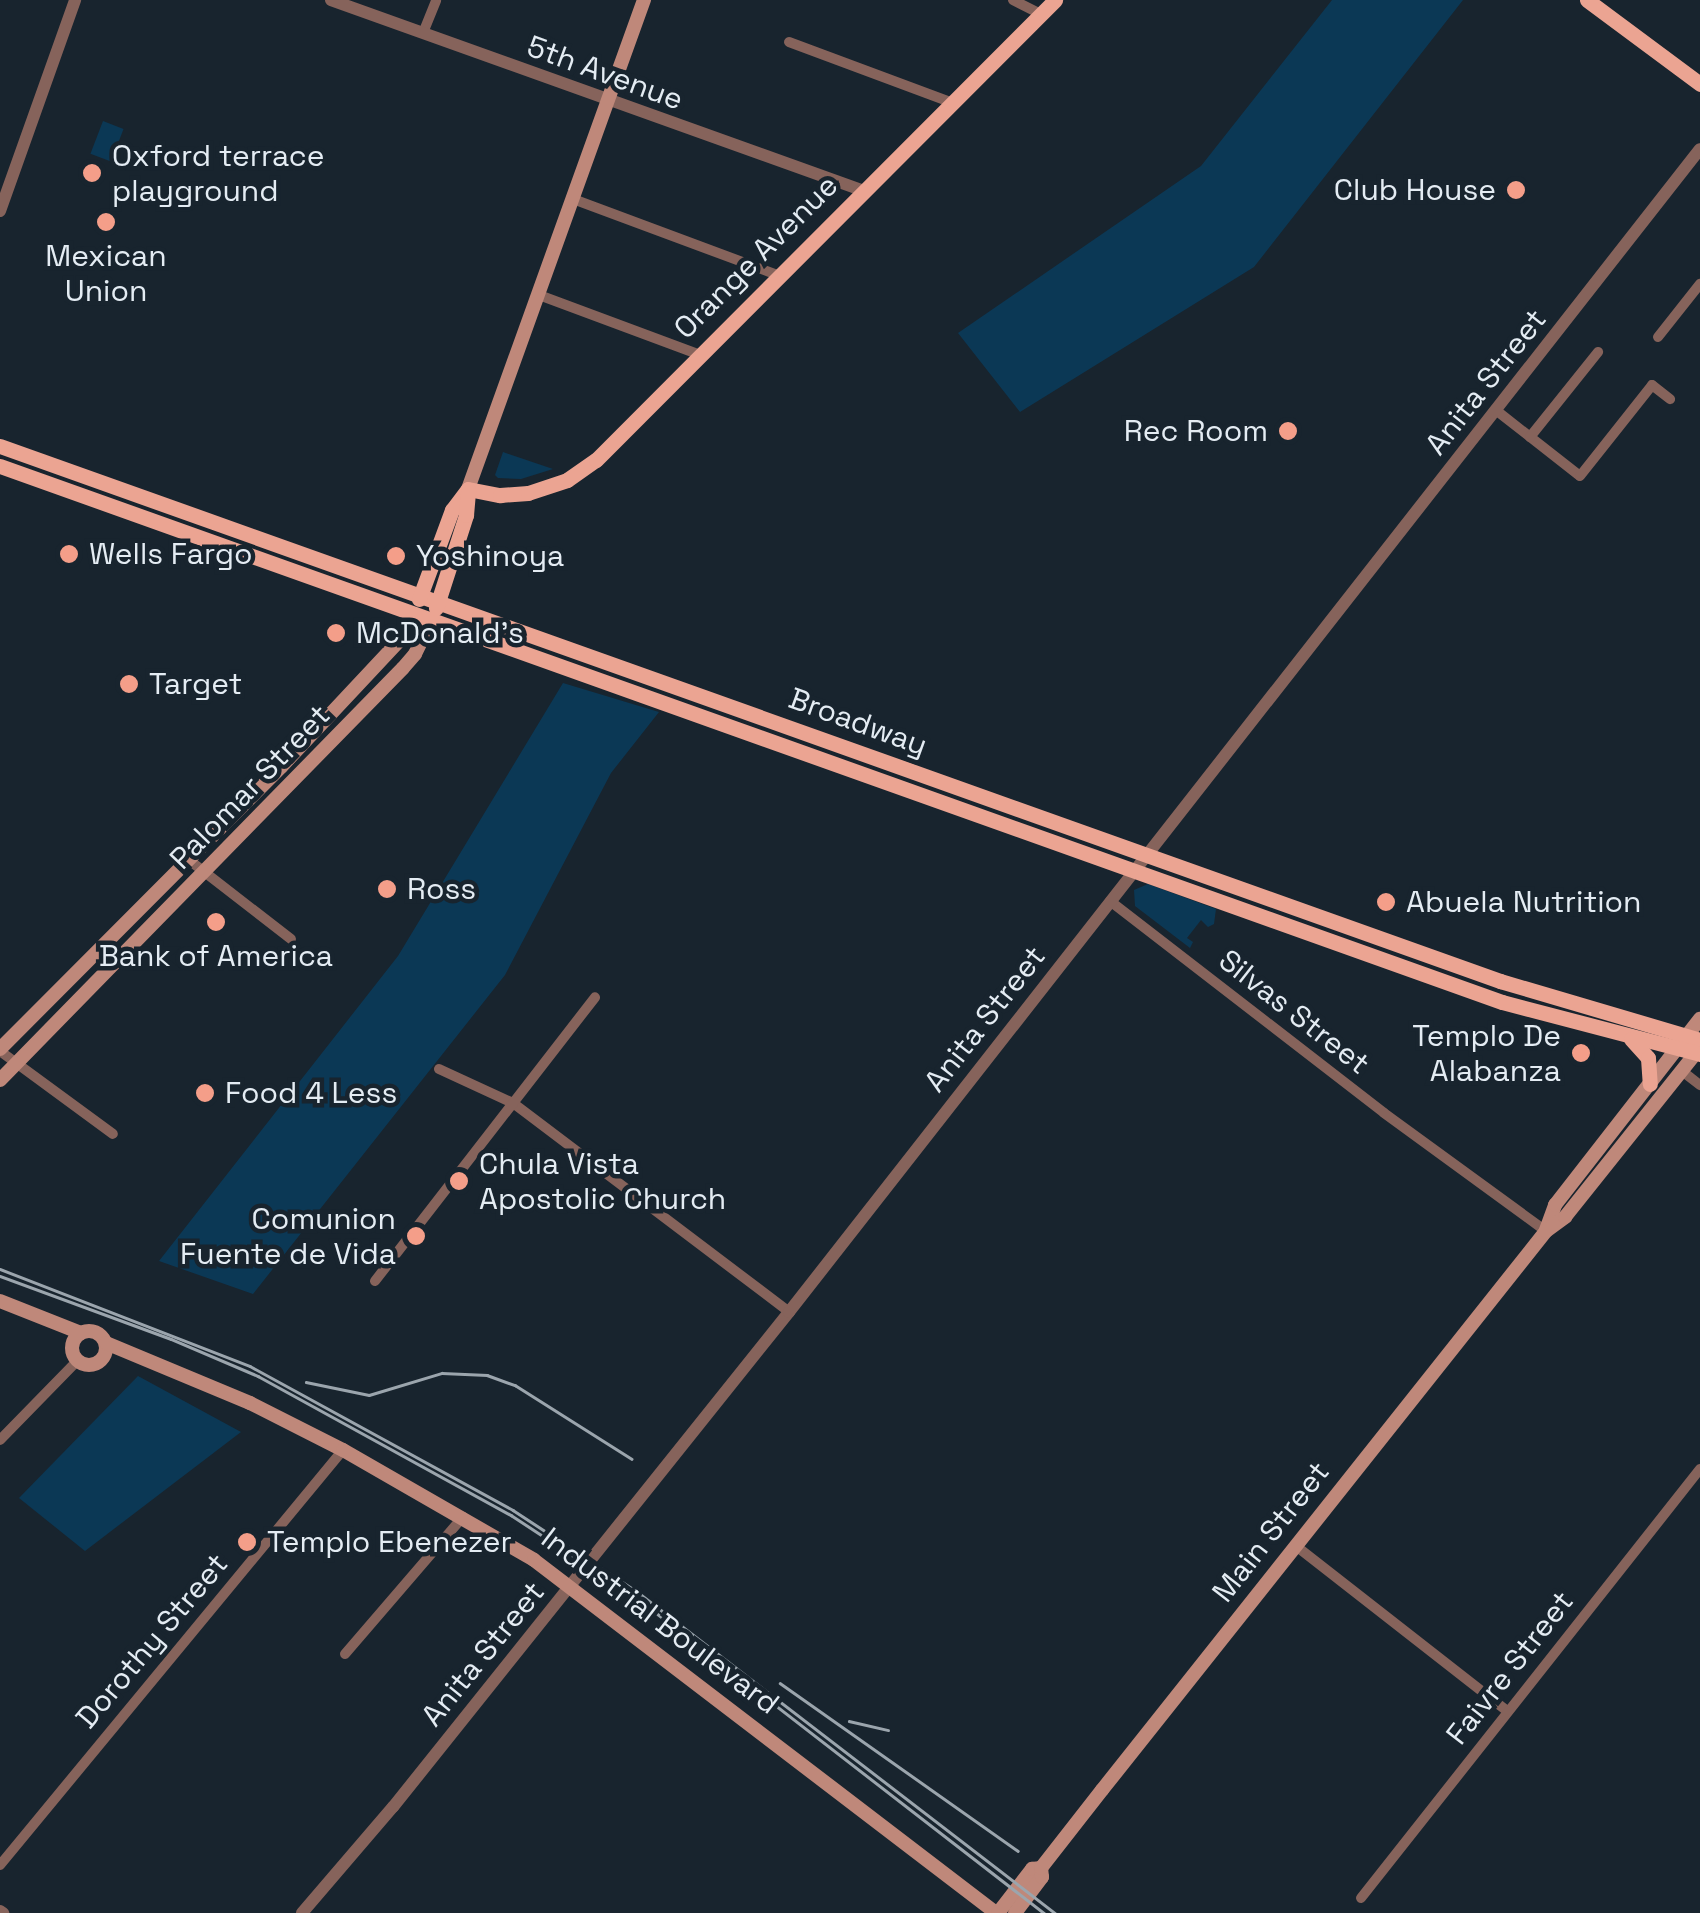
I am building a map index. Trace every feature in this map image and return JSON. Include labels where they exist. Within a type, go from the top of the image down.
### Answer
[{"type":"main road","name":"Palomar Street","points":[[0,1080],[206,873],[415,654],[432,621],[466,515],[468,489],[644,0]]},
{"type":"main road","name":"Orange Avenue","points":[[468,489],[500,495],[528,493],[568,480],[596,460],[776,275],[1055,0]]},
{"type":"main road","points":[[1587,0],[1700,84]]},
{"type":"main road","name":"Broadway","points":[[0,446],[1366,934],[1694,1046]]},
{"type":"main road","name":"Broadway","points":[[0,466],[1502,1002],[1628,1037],[1694,1046]]},
{"type":"main road","name":"Palomar Street","points":[[0,1050],[398,642],[421,594],[452,510],[468,489]]},
{"type":"main road","points":[[180,531],[185,514]]},
{"type":"main road","points":[[621,689],[632,684],[664,691],[669,683]]},
{"type":"main road","points":[[668,706],[676,697],[700,704],[716,700]]},
{"type":"main road","points":[[864,774],[870,756]]},
{"type":"main road","points":[[1358,950],[1366,934]]},
{"type":"main road","name":"Main Street","points":[[1015,1913],[1042,1877],[1041,1868],[1296,1546],[1546,1231],[1565,1217],[1682,1071],[1694,1046],[1700,1019]]},
{"type":"main road","points":[[1628,1037],[1648,1058],[1650,1084]]},
{"type":"main road","name":"Main Street","points":[[1546,1231],[1555,1205],[1650,1084],[1694,1046]]},
{"type":"main road","name":"Industrial Boulevard","points":[[0,1301],[77,1339]]},
{"type":"main road","name":"Industrial Boulevard","points":[[0,1310],[77,1339],[96,1332],[106,1343],[250,1404],[464,1516],[570,1585],[997,1913]]},
{"type":"main road","points":[[77,1339],[78,1361]]},
{"type":"main road","points":[[102,1360],[106,1343]]},
{"type":"main road","name":"Industrial Boulevard","points":[[78,1361],[87,1366],[102,1360],[155,1366]]},
{"type":"main road","name":"Main Street","points":[[997,1913],[1032,1869],[1041,1868]]},
{"type":"street","points":[[0,211],[74,0]]},
{"type":"street","name":"5th Avenue","points":[[331,0],[861,190]]},
{"type":"street","points":[[423,33],[436,0]]},
{"type":"street","points":[[1014,0],[1041,14]]},
{"type":"street","points":[[789,42],[950,102]]},
{"type":"street","name":"Anita Street","points":[[302,1913],[789,1312],[1700,148]]},
{"type":"street","points":[[573,199],[776,275]]},
{"type":"street","points":[[1658,337],[1700,284]]},
{"type":"street","points":[[539,295],[698,354]]},
{"type":"street","points":[[1530,436],[1598,352]]},
{"type":"street","points":[[1496,411],[1580,476],[1652,385],[1670,399]]},
{"type":"street","points":[[189,860],[292,939]]},
{"type":"street","name":"Silvas Street","points":[[1110,901],[1384,1113],[1546,1231]]},
{"type":"street","points":[[375,1281],[594,997]]},
{"type":"street","points":[[0,1050],[113,1134]]},
{"type":"street","points":[[440,1069],[513,1103],[789,1312]]},
{"type":"street","points":[[1682,1071],[1700,1085]]},
{"type":"street","points":[[0,1440],[78,1361]]},
{"type":"street","name":"Dorothy Street","points":[[0,1865],[343,1450]]},
{"type":"street","name":"Faivre Street","points":[[1361,1898],[1700,1469]]},
{"type":"street","points":[[345,1654],[464,1516]]},
{"type":"street","points":[[1296,1546],[1507,1711]]},
{"type":"shaded area","points":[[1332,0],[1463,0],[1254,267],[1020,412],[958,333],[1201,166]]},
{"type":"shaded area","points":[[103,121],[124,129],[111,162],[90,154]]},
{"type":"shaded area","points":[[503,452],[553,469],[521,479],[498,478],[495,475]]},
{"type":"shaded area","points":[[563,683],[659,712],[611,773],[505,975],[253,1294],[159,1261],[398,956]]},
{"type":"shaded area","points":[[1148,884],[1216,909],[1214,924],[1208,927],[1201,920],[1187,938],[1193,942],[1190,948],[1135,906],[1134,890]]},
{"type":"shaded area","points":[[138,1376],[241,1432],[85,1551],[19,1498]]},
{"type":"tram line","points":[[0,1276],[171,1339],[258,1376],[511,1515],[637,1598],[1044,1913]]},
{"type":"railway","points":[[0,1269],[250,1366],[513,1510],[635,1590],[1055,1913]]},
{"type":"railway","points":[[306,1382],[369,1395],[442,1373],[487,1375],[515,1385],[632,1459]]},
{"type":"railway","points":[[780,1683],[1018,1851]]},
{"type":"railway","points":[[849,1721],[888,1730]]},
{"type":"place","name":"Oxford terrace playground","points":[[92,173]]},
{"type":"place","name":"Club House","points":[[1516,190]]},
{"type":"place","name":"Mexican Union","points":[[106,222]]},
{"type":"place","name":"Rec Room","points":[[1288,431]]},
{"type":"place","name":"Wells Fargo","points":[[69,554]]},
{"type":"place","name":"Yoshinoya","points":[[396,556]]},
{"type":"place","name":"McDonald's","points":[[336,633]]},
{"type":"place","name":"Target","points":[[129,684]]},
{"type":"place","name":"Ross","points":[[387,889]]},
{"type":"place","name":"Abuela Nutrition","points":[[1386,902]]},
{"type":"place","name":"Bank of America","points":[[216,922]]},
{"type":"place","name":"Templo De Alabanza","points":[[1581,1053]]},
{"type":"place","name":"Food 4 Less","points":[[205,1093]]},
{"type":"place","name":"Chula Vista Apostolic Church","points":[[459,1181]]},
{"type":"place","name":"Comunion Fuente de Vida","points":[[416,1236]]},
{"type":"place","name":"Templo Ebenezer","points":[[247,1542]]}]
